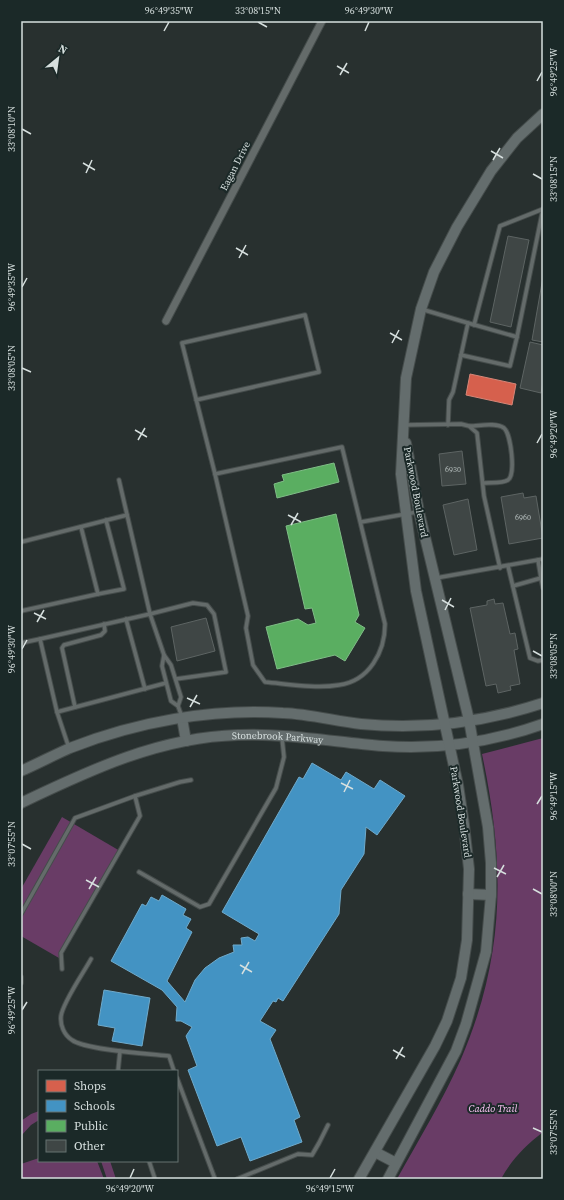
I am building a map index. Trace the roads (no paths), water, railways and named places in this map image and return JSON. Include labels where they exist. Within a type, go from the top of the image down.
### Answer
[{"type":"main road","name":"Parkwood Boulevard","points":[[359,1179],[447,1021],[461,978],[465,958],[469,869],[464,825],[458,785],[416,591],[401,474],[406,378],[421,309],[434,272],[457,227],[491,171],[517,138],[543,114]]},
{"type":"main road","name":"Parkwood Boulevard","points":[[388,1179],[456,1051],[466,1024],[486,952],[491,895],[488,827],[469,720],[419,512],[403,425]]},
{"type":"main road","points":[[21,772],[70,749],[126,730],[209,714],[284,713],[384,726],[445,723],[489,718],[543,703]]},
{"type":"main road","points":[[182,718],[186,741]]},
{"type":"main road","name":"Stonebrook Parkway","points":[[21,803],[106,764],[146,750],[186,741],[237,735],[281,735],[384,746],[449,745],[473,743],[498,738],[543,724]]},
{"type":"main road","points":[[468,894],[491,895]]},
{"type":"main road","points":[[375,1152],[396,1163]]},
{"type":"street","name":"Eagan Drive","points":[[166,321],[322,21]]},
{"type":"lane","points":[[474,325],[500,226],[543,209]]},
{"type":"lane","points":[[461,355],[510,366],[543,209]]},
{"type":"lane","points":[[421,309],[517,337]]},
{"type":"lane","points":[[196,400],[319,372],[305,315],[182,343],[196,400],[215,474],[248,616],[246,628],[254,665],[265,682],[338,686],[360,676],[376,659],[382,647],[384,624],[342,447],[215,474]]},
{"type":"lane","points":[[448,425],[449,400],[468,323]]},
{"type":"lane","points":[[403,425],[503,427],[507,432],[513,474],[510,480],[505,482],[483,482]]},
{"type":"lane","points":[[469,426],[474,430],[479,439],[484,496],[500,568]]},
{"type":"lane","points":[[119,480],[150,614],[164,655],[171,665],[181,697],[178,706],[182,718]]},
{"type":"lane","points":[[361,522],[419,512]]},
{"type":"lane","points":[[21,542],[127,515]]},
{"type":"lane","points":[[21,611],[124,588],[106,520]]},
{"type":"lane","points":[[81,527],[98,594]]},
{"type":"lane","points":[[434,578],[500,568],[543,559]]},
{"type":"lane","points":[[538,560],[543,588]]},
{"type":"lane","points":[[508,566],[530,658],[538,661],[543,660]]},
{"type":"lane","points":[[513,586],[542,578]]},
{"type":"lane","points":[[21,643],[193,604],[207,605],[214,614],[226,672],[176,679]]},
{"type":"lane","points":[[126,619],[146,689]]},
{"type":"lane","points":[[75,707],[62,648],[64,645],[101,635],[105,632],[104,624]]},
{"type":"lane","points":[[40,638],[57,712],[70,749]]},
{"type":"lane","points":[[164,655],[162,666],[170,701],[178,706]]},
{"type":"lane","points":[[57,712],[166,683]]},
{"type":"lane","points":[[140,872],[200,907],[209,904],[276,788],[284,756],[281,735]]},
{"type":"lane","points":[[21,914],[75,818],[135,796],[191,780]]},
{"type":"lane","points":[[62,969],[61,954],[140,816],[135,796]]},
{"type":"lane","points":[[91,959],[62,1011],[62,1027],[66,1035],[76,1043],[120,1051],[169,1056],[174,1070]]},
{"type":"lane","points":[[21,977],[22,983]]},
{"type":"lane","points":[[118,1070],[120,1051]]},
{"type":"lane","points":[[178,1081],[215,1179]]},
{"type":"lane","points":[[237,1179],[298,1154],[312,1155],[328,1125]]},
{"type":"lane","points":[[149,1162],[155,1179]]},
{"type":"park label","name":"Caddo Trail","points":[[493,1108]]}]
